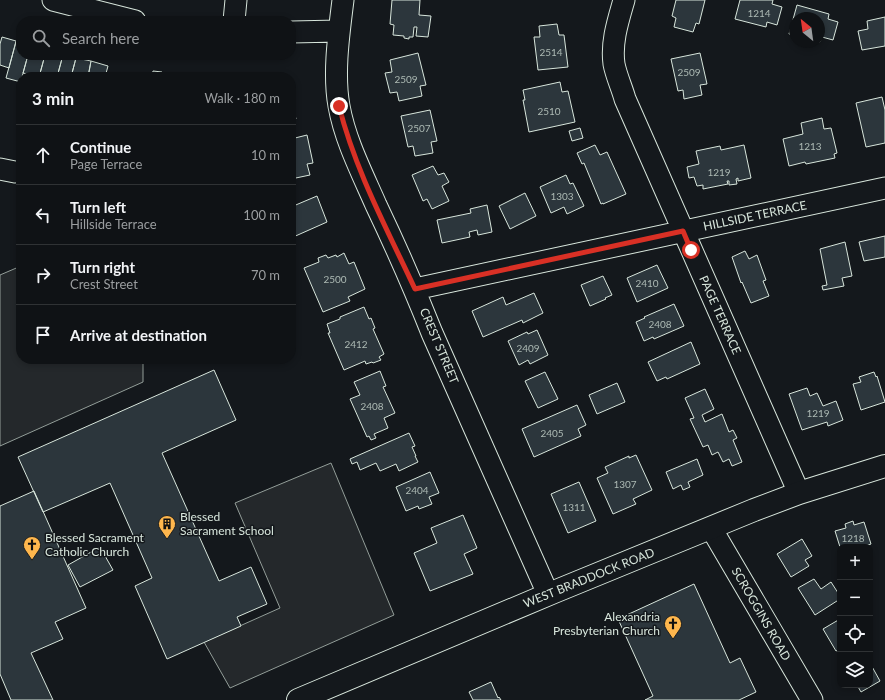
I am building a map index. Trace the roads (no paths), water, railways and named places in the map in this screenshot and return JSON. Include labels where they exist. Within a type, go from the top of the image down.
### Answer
[{"type":"main road","name":"WEST BRADDOCK ROAD","points":[[298,700],[548,594],[711,528],[799,493],[885,466]]},
{"type":"street","points":[[53,0],[115,16]]},
{"type":"street","points":[[234,16],[236,0]]},
{"type":"street","name":"CREST STREET","points":[[343,0],[339,31],[336,81],[339,106],[344,127],[357,163],[415,289],[432,333],[548,594]]},
{"type":"street","name":"PAGE TERRACE","points":[[624,0],[616,27],[613,47],[614,65],[625,99],[799,493]]},
{"type":"street","points":[[296,32],[339,31]]},
{"type":"street","name":"HILLSIDE TERRACE","points":[[415,289],[885,188]]},
{"type":"street","name":"SCROGGINS ROAD","points":[[711,528],[812,700]]},
{"type":"place","name":"Blessed Sacrament School","points":[[167,539]]},
{"type":"place","name":"Blessed Sacrament Catholic Church","points":[[32,560]]},
{"type":"place","name":"Alexandria Presbyterian Church","points":[[673,639]]}]
